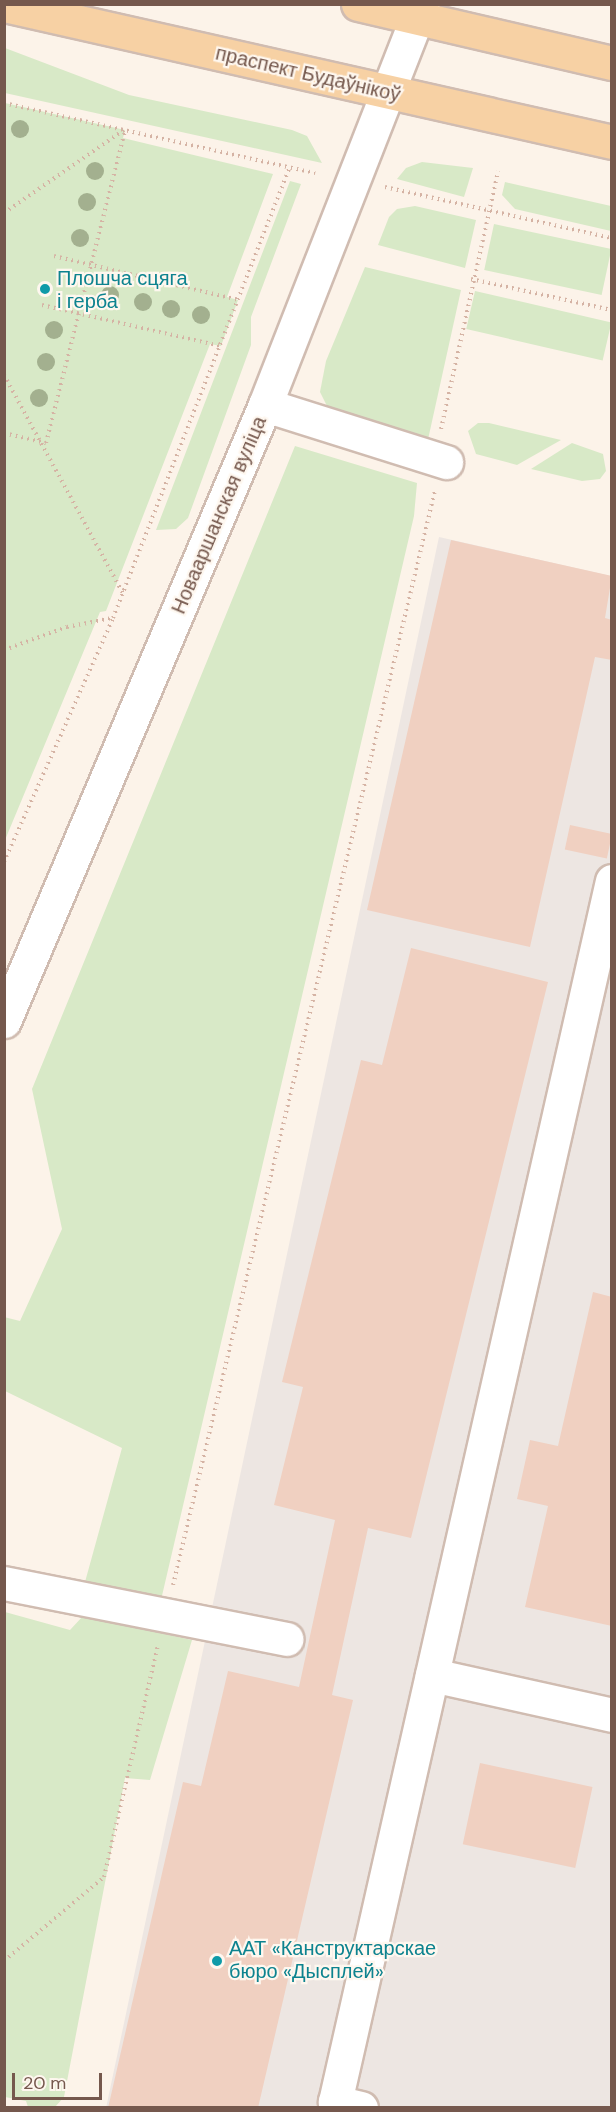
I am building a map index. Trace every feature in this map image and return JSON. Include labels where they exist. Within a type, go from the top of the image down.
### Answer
[{"type":"main road","points":[[358,4],[419,11],[612,63]]},
{"type":"main road","name":"праспект Будаўнікоў","points":[[4,5],[612,142]]},
{"type":"street","name":"Новааршанская вуліца","points":[[4,1021],[265,405],[390,93],[419,11]]},
{"type":"street","points":[[265,405],[441,461]]},
{"type":"street","points":[[362,2108],[335,2102],[612,881]]},
{"type":"street","points":[[4,1583],[166,1613],[285,1639]]},
{"type":"street","points":[[432,1675],[612,1715]]},
{"type":"path","points":[[4,103],[315,173]]},
{"type":"path","points":[[4,213],[125,130]]},
{"type":"path","points":[[46,443],[125,130]]},
{"type":"path","points":[[4,862],[113,618],[290,167]]},
{"type":"path","points":[[4,1961],[104,1877],[435,498],[471,279],[498,171]]},
{"type":"path","points":[[385,188],[612,238]]},
{"type":"path","points":[[54,256],[238,300]]},
{"type":"path","points":[[471,279],[612,310]]},
{"type":"path","points":[[42,305],[221,346]]},
{"type":"path","points":[[4,375],[46,443],[123,593]]},
{"type":"path","points":[[4,433],[46,443]]},
{"type":"path","points":[[4,650],[68,627],[113,618]]},
{"type":"shaded area","points":[[439,537],[611,576],[611,2107],[106,2108]]},
{"type":"green space","points":[[5,48],[129,95],[292,130],[307,136],[322,163],[5,93]]},
{"type":"green space","points":[[5,103],[125,130],[123,138],[273,174],[227,297],[238,300],[221,346],[210,344],[106,611],[100,612],[5,840]]},
{"type":"green space","points":[[422,162],[473,168],[464,197],[397,179],[406,168]]},
{"type":"green space","points":[[290,181],[301,184],[251,317],[251,345],[188,518],[176,529],[156,530]]},
{"type":"green space","points":[[505,182],[611,206],[611,231],[515,209],[502,195]]},
{"type":"green space","points":[[415,206],[476,220],[465,268],[378,245],[389,217],[397,209]]},
{"type":"green space","points":[[494,224],[611,249],[602,295],[484,270]]},
{"type":"green space","points":[[365,267],[461,290],[427,444],[328,408],[320,392],[326,361]]},
{"type":"green space","points":[[475,291],[611,322],[603,360],[466,329]]},
{"type":"green space","points":[[478,423],[489,423],[561,440],[517,465],[476,454],[468,431]]},
{"type":"green space","points":[[572,443],[603,454],[606,471],[600,479],[582,481],[531,469]]},
{"type":"green space","points":[[295,446],[417,483],[414,516],[161,1600],[85,1582],[122,1448],[5,1391],[4,1317],[20,1321],[62,1229],[32,1089]]},
{"type":"green space","points":[[5,1612],[70,1630],[83,1616],[192,1640],[150,1780],[125,1778],[64,2097],[55,2107],[28,2107],[26,2101],[5,2097]]},
{"type":"building","points":[[451,540],[612,576],[605,618],[612,620],[612,660],[595,657],[530,947],[367,910]]},
{"type":"building","points":[[570,825],[612,834],[607,858],[565,849]]},
{"type":"building","points":[[411,948],[548,982],[411,1538],[368,1528],[332,1695],[353,1700],[258,2108],[108,2108],[183,1782],[201,1786],[228,1671],[299,1687],[335,1520],[274,1505],[303,1387],[282,1382],[361,1060],[382,1065]]},
{"type":"building","points":[[593,1292],[612,1297],[612,1626],[525,1607],[548,1506],[517,1499],[530,1440],[558,1446]]},
{"type":"building","points":[[480,1763],[592,1787],[575,1868],[463,1844]]},
{"type":"place","name":"Плошча сцяга і герба","points":[[45,289]]},
{"type":"place","name":"ААТ «Канструктарскае бюро «Дысплей»","points":[[217,1961]]}]
